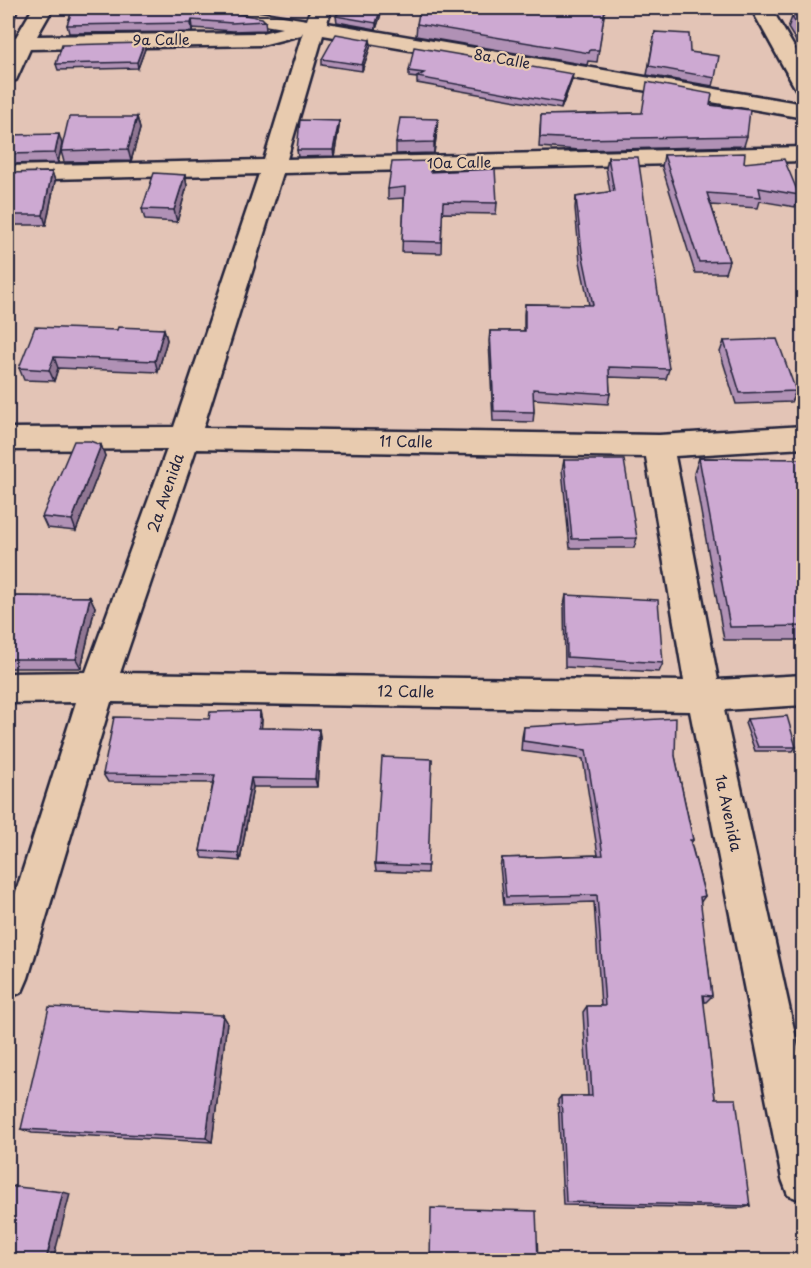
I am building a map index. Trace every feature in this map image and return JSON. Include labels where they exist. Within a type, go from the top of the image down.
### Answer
[{"type":"street","points":[[8,75],[15,42],[43,8]]},
{"type":"street","name":"8a Calle","points":[[201,8],[317,17],[804,111]]},
{"type":"street","points":[[761,8],[804,84]]},
{"type":"street","name":"9a Calle","points":[[15,42],[262,39],[317,17]]},
{"type":"street","name":"2a Avenida","points":[[8,978],[98,687],[185,438],[273,167],[317,17]]},
{"type":"street","name":"10a Calle","points":[[8,173],[804,154]]},
{"type":"street","name":"11 Calle","points":[[8,439],[185,438],[659,446],[804,437]]},
{"type":"street","name":"1a Avenida","points":[[659,446],[704,696],[804,1179]]},
{"type":"street","name":"12 Calle","points":[[8,688],[98,687],[704,696],[804,690]]},
{"type":"building","points":[[8,8],[13,8],[8,20]]},
{"type":"building","points":[[73,8],[205,8],[262,18],[265,21],[232,23],[192,20],[191,23],[67,25]]},
{"type":"building","points":[[343,8],[381,8],[376,23],[336,16]]},
{"type":"building","points":[[420,8],[605,8],[599,50],[590,50],[589,53],[417,24]]},
{"type":"building","points":[[804,16],[804,37],[792,17]]},
{"type":"building","points":[[655,32],[689,34],[690,52],[719,56],[715,78],[649,66]]},
{"type":"building","points":[[336,34],[370,40],[362,65],[322,59]]},
{"type":"building","points":[[144,43],[137,62],[56,64],[62,45]]},
{"type":"building","points":[[414,47],[573,74],[562,103],[417,77],[424,73],[409,71]]},
{"type":"building","points":[[647,82],[712,94],[710,105],[750,110],[747,136],[580,139],[540,137],[541,115],[642,113]]},
{"type":"building","points":[[69,117],[137,117],[128,149],[61,151]]},
{"type":"building","points":[[400,118],[438,119],[434,142],[396,143]]},
{"type":"building","points":[[300,120],[339,121],[333,150],[297,150]]},
{"type":"building","points":[[59,134],[55,153],[8,154],[8,135]]},
{"type":"building","points":[[745,153],[744,163],[784,159],[799,195],[759,188],[761,197],[707,193],[729,261],[699,262],[664,155]]},
{"type":"building","points":[[608,157],[638,157],[669,369],[609,367],[610,394],[533,389],[534,412],[494,411],[490,331],[525,331],[525,304],[593,305],[582,252],[576,197],[614,191]]},
{"type":"building","points":[[431,161],[430,172],[495,169],[497,203],[443,202],[441,242],[402,241],[405,187],[388,189],[392,162]]},
{"type":"building","points":[[52,172],[43,215],[8,215],[8,173]]},
{"type":"building","points":[[154,173],[185,175],[174,210],[142,209]]},
{"type":"building","points":[[35,327],[164,329],[155,361],[54,357],[49,370],[19,368]]},
{"type":"building","points":[[777,339],[796,391],[740,393],[724,341]]},
{"type":"building","points":[[74,441],[90,441],[101,445],[72,520],[42,517]]},
{"type":"building","points":[[699,458],[804,459],[804,626],[730,627]]},
{"type":"building","points":[[564,460],[624,460],[637,538],[572,539]]},
{"type":"building","points":[[566,595],[658,600],[663,663],[567,657]]},
{"type":"building","points":[[8,596],[90,597],[76,659],[8,659]]},
{"type":"building","points":[[260,711],[259,728],[319,729],[315,779],[251,778],[238,853],[200,851],[215,775],[103,774],[114,717],[209,719],[210,712]]},
{"type":"building","points":[[787,716],[796,747],[758,747],[747,719]]},
{"type":"building","points":[[676,718],[675,756],[693,840],[690,840],[705,896],[700,897],[712,996],[703,995],[715,1099],[736,1099],[750,1206],[566,1202],[561,1096],[592,1096],[587,1006],[605,1006],[597,895],[506,897],[502,858],[603,855],[586,750],[523,741],[524,727]]},
{"type":"building","points":[[382,757],[432,759],[428,866],[375,864]]},
{"type":"building","points":[[49,1007],[223,1015],[206,1138],[21,1129]]},
{"type":"building","points":[[8,1186],[63,1192],[46,1260],[8,1259]]},
{"type":"building","points":[[431,1208],[536,1211],[538,1260],[430,1260]]}]
